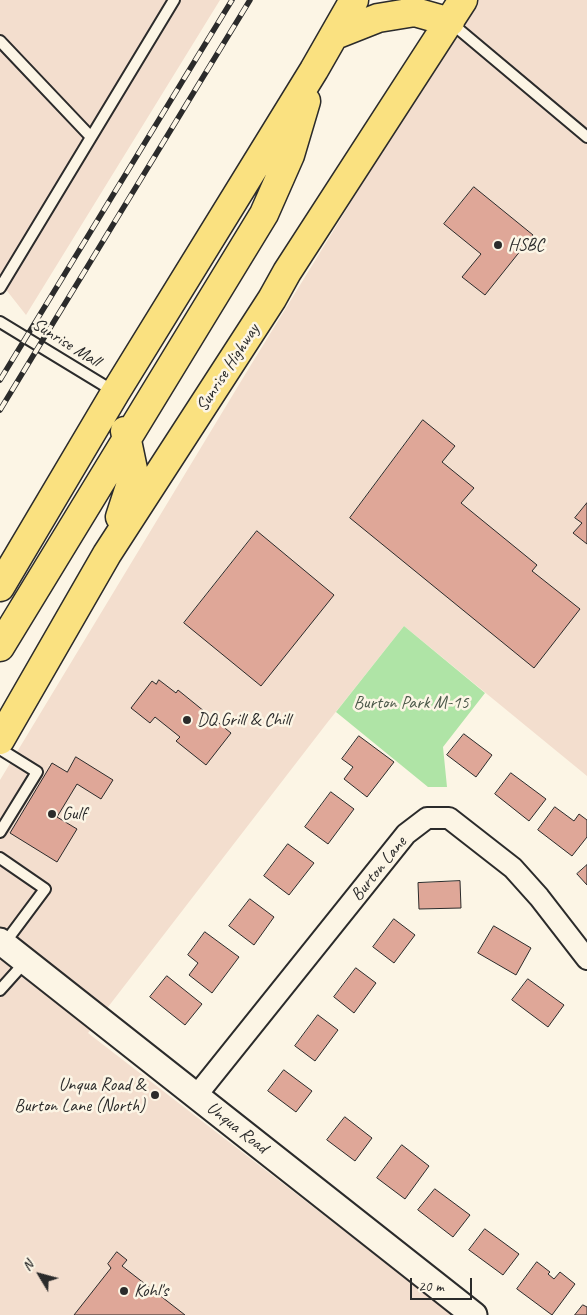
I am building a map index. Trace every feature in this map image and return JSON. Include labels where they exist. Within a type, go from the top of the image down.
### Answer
[{"type":"highway","points":[[0,587],[116,393],[314,70],[354,0]]},
{"type":"highway","points":[[335,35],[378,18],[450,7]]},
{"type":"highway","name":"Sunrise Highway","points":[[0,740],[108,554],[267,307],[450,7]]},
{"type":"highway","points":[[0,647],[264,214],[290,156],[314,70]]},
{"type":"highway","points":[[108,554],[134,474],[116,393]]},
{"type":"street","name":"Burton Lane","points":[[196,1096],[406,834],[427,818],[449,818],[513,868],[539,897],[587,959]]},
{"type":"street","name":"Unqua Road","points":[[2,943],[474,1315]]},
{"type":"lane","points":[[0,288],[174,0]]},
{"type":"lane","points":[[450,7],[587,138]]},
{"type":"lane","points":[[0,41],[91,137]]},
{"type":"lane","name":"Sunrise Mall","points":[[0,322],[116,393]]},
{"type":"lane","points":[[0,749],[37,772],[0,832]]},
{"type":"lane","points":[[0,858],[45,889],[2,943]]},
{"type":"lane","points":[[0,990],[26,961]]},
{"type":"shaded area","points":[[0,0],[220,0],[26,315],[0,282]]},
{"type":"shaded area","points":[[475,0],[587,0],[587,776],[404,626],[88,1033],[453,1315],[0,1315],[0,780],[246,373]]},
{"type":"green space","name":"Burton Park M-15","points":[[404,626],[485,693],[443,747],[447,787],[428,787],[336,712]]},
{"type":"building","name":"HSBC","points":[[474,187],[533,235],[485,295],[462,277],[481,254],[444,224]]},
{"type":"building","points":[[423,420],[455,446],[442,462],[474,488],[461,503],[537,565],[532,571],[580,609],[534,668],[350,518]]},
{"type":"building","points":[[587,503],[587,544],[573,533],[582,523],[575,518]]},
{"type":"building","points":[[257,531],[334,595],[261,686],[184,623]]},
{"type":"building","name":"DQ Grill & Chill","points":[[159,680],[176,693],[178,690],[231,733],[206,765],[176,741],[180,737],[155,717],[150,723],[131,708],[152,681],[156,684]]},
{"type":"building","points":[[464,734],[492,755],[476,777],[447,755]]},
{"type":"building","points":[[359,736],[394,762],[367,797],[344,779],[353,767],[342,759]]},
{"type":"building","points":[[76,757],[113,780],[101,799],[77,784],[57,817],[77,829],[57,862],[10,833],[52,763],[67,772]]},
{"type":"building","points":[[511,773],[546,799],[529,821],[495,794]]},
{"type":"building","points":[[331,792],[354,809],[328,844],[305,827]]},
{"type":"building","points":[[555,807],[574,821],[579,814],[587,820],[587,837],[572,856],[538,830]]},
{"type":"building","points":[[288,844],[314,863],[289,895],[264,876]]},
{"type":"building","points":[[587,865],[587,885],[577,874]]},
{"type":"building","points":[[460,881],[461,908],[419,909],[418,883]]},
{"type":"building","points":[[250,899],[274,917],[254,945],[229,926]]},
{"type":"building","points":[[394,919],[415,935],[394,963],[373,947]]},
{"type":"building","points":[[494,926],[531,948],[516,975],[478,953]]},
{"type":"building","points":[[205,932],[239,957],[212,993],[189,975],[198,963],[188,955]]},
{"type":"building","points":[[356,968],[376,983],[354,1013],[334,997]]},
{"type":"building","points":[[167,976],[202,1004],[185,1025],[150,997]]},
{"type":"building","points":[[528,979],[564,1005],[548,1027],[512,1000]]},
{"type":"building","points":[[318,1015],[338,1030],[315,1061],[295,1046]]},
{"type":"building","points":[[284,1070],[312,1091],[296,1112],[268,1091]]},
{"type":"building","points":[[345,1117],[372,1138],[355,1161],[327,1140]]},
{"type":"building","points":[[402,1145],[429,1166],[405,1199],[377,1178]]},
{"type":"building","points":[[435,1189],[470,1215],[453,1237],[418,1210]]},
{"type":"building","points":[[485,1229],[519,1254],[503,1275],[469,1250]]},
{"type":"building","name":"Kohl's","points":[[117,1252],[127,1260],[122,1266],[185,1315],[74,1315],[111,1268],[108,1264]]},
{"type":"building","points":[[537,1262],[550,1272],[548,1274],[554,1279],[560,1272],[575,1284],[552,1315],[517,1289]]},
{"type":"building","points":[[583,1305],[587,1307],[587,1315],[575,1315]]},
{"type":"railway","points":[[0,380],[232,0]]},
{"type":"railway","points":[[0,410],[250,0]]},
{"type":"place","name":"HSBC","points":[[498,245]]},
{"type":"place","name":"DQ Grill & Chill","points":[[187,720]]},
{"type":"place","name":"Gulf","points":[[52,814]]},
{"type":"place","name":"Unqua Road & Burton Lane (North)","points":[[155,1095]]},
{"type":"place","name":"Kohl's","points":[[124,1291]]}]
